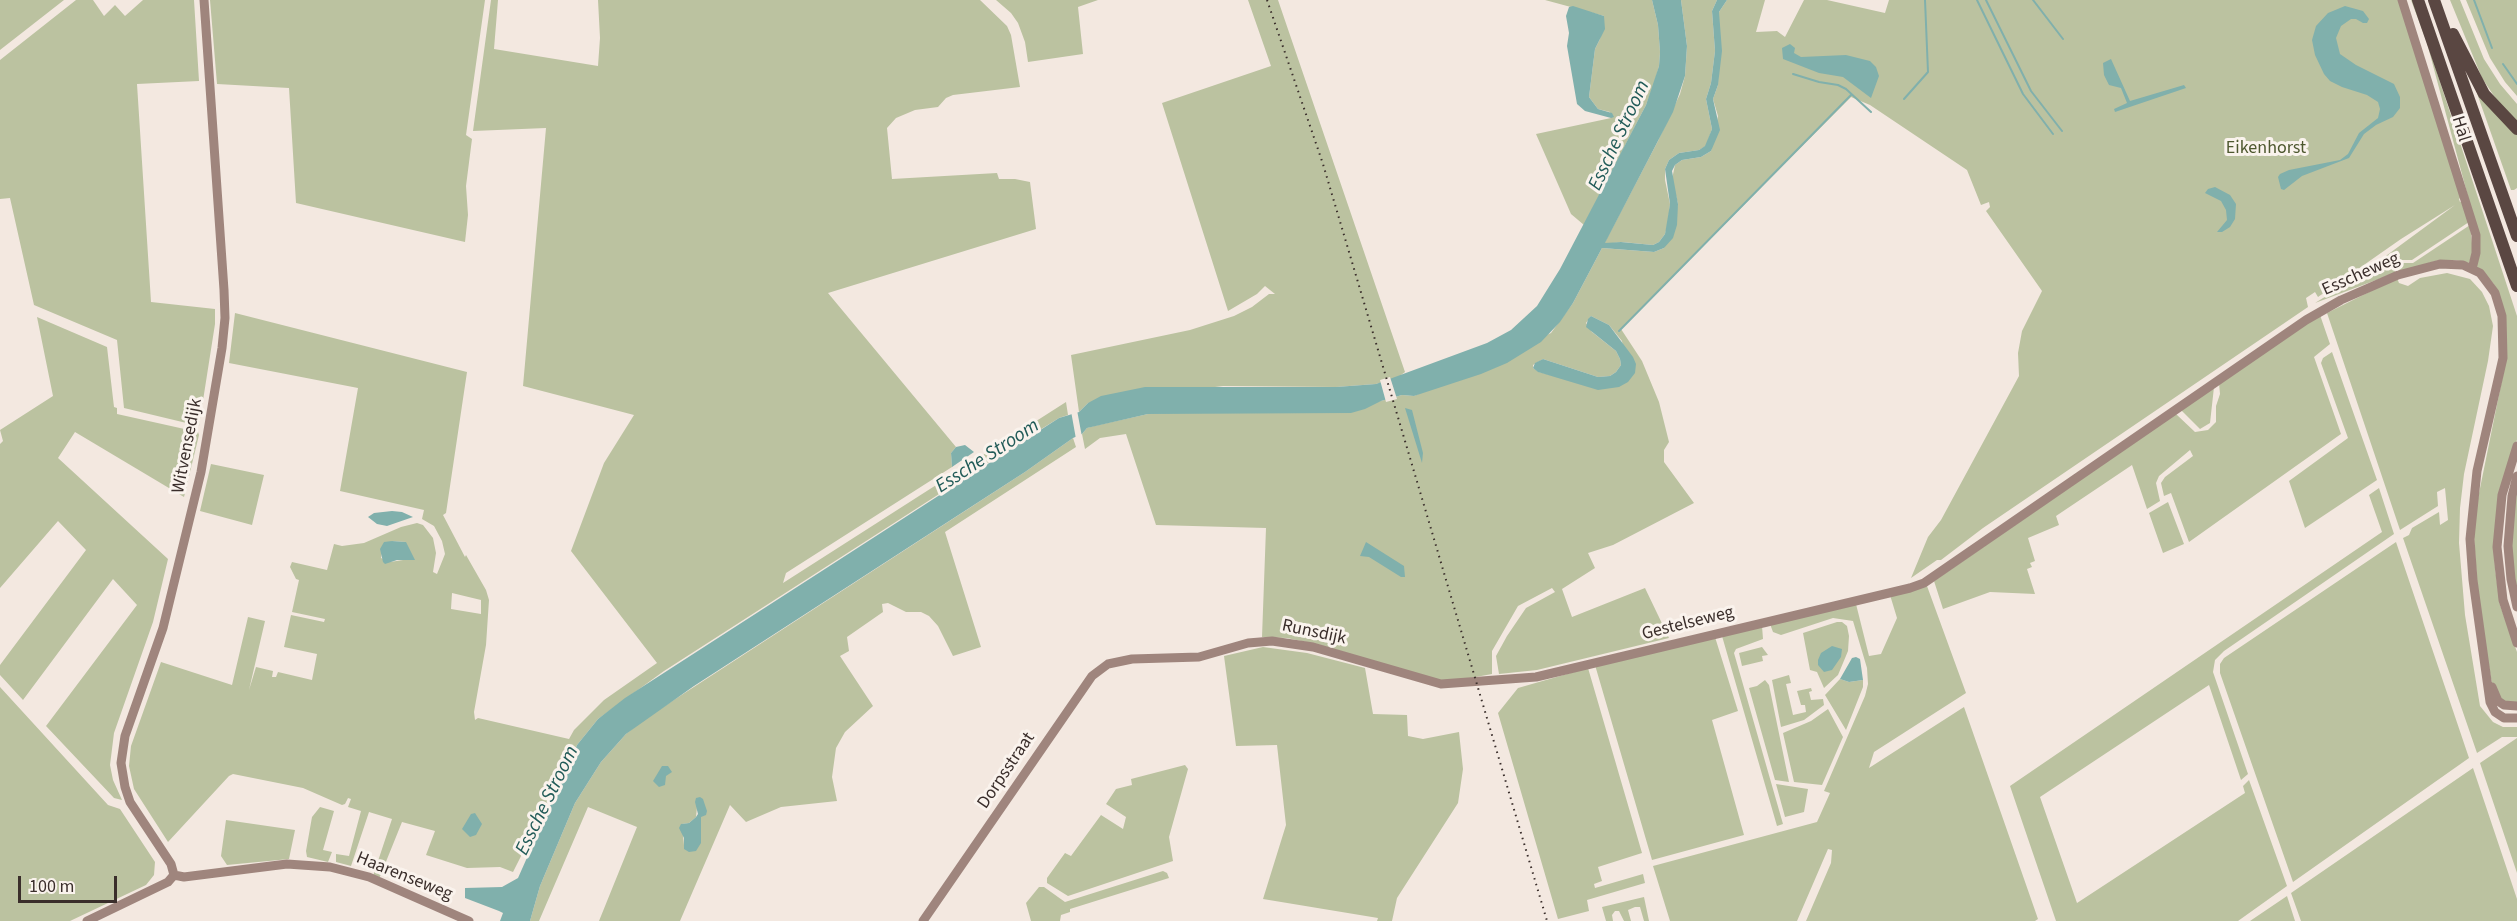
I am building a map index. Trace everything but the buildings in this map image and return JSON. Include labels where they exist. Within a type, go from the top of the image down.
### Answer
[{"type":"highway","points":[[2418,0],[2517,286]]},
{"type":"highway","points":[[2436,0],[2484,94],[2517,129]]},
{"type":"highway","points":[[2436,0],[2517,236]]},
{"type":"street","name":"Witvensedijk","points":[[174,875],[171,864],[130,802],[121,763],[125,736],[162,628],[201,472],[223,340],[224,290],[204,0]]},
{"type":"street","name":"Hal","points":[[2402,0],[2476,235],[2476,254],[2472,269]]},
{"type":"street","name":"Esscheweg","points":[[1929,579],[2315,314],[2341,300],[2409,271],[2453,263],[2472,269]]},
{"type":"street","points":[[2472,269],[2485,278],[2495,293],[2503,328],[2503,358],[2477,471],[2470,539],[2473,580],[2490,702],[2495,712],[2504,718],[2517,718]]},
{"type":"street","points":[[2517,446],[2502,495],[2497,547],[2503,600],[2517,643]]},
{"type":"street","points":[[2517,476],[2511,504],[2508,546],[2511,579],[2517,607]]},
{"type":"street","name":"Gestelseweg","points":[[1452,684],[1549,675],[1910,588],[1929,579]]},
{"type":"street","name":"Runsdijk","points":[[1132,659],[1186,658],[1219,653],[1256,642],[1284,641],[1314,647],[1441,684],[1452,684]]},
{"type":"street","name":"Dorpsstraat","points":[[923,921],[1092,676],[1108,664],[1132,659]]},
{"type":"street","points":[[2486,671],[2498,701],[2512,707],[2517,706]]},
{"type":"street","name":"Haarenseweg","points":[[174,875],[184,877],[287,864],[330,867],[369,878],[469,921]]},
{"type":"street","points":[[87,921],[168,882],[174,875]]},
{"type":"green space","points":[[0,0],[64,0],[0,50]]},
{"type":"green space","points":[[76,0],[93,0],[104,16],[115,5],[125,16],[143,0],[194,0],[199,81],[137,84],[151,302],[215,309],[215,324],[199,426],[124,408],[117,340],[34,305],[10,198],[0,199],[0,60]]},
{"type":"green space","points":[[210,0],[485,0],[466,135],[472,139],[466,186],[468,215],[465,242],[296,203],[289,88],[217,84]]},
{"type":"green space","points":[[491,0],[498,0],[494,49],[598,66],[600,38],[598,0],[980,0],[1007,26],[1011,35],[1020,87],[953,95],[946,98],[938,107],[915,110],[896,118],[887,128],[892,179],[997,173],[999,179],[1030,182],[1036,229],[828,293],[956,447],[951,453],[952,467],[786,573],[783,583],[1066,402],[1068,415],[1059,418],[1006,451],[664,671],[598,719],[577,745],[513,872],[500,867],[467,868],[426,855],[435,831],[402,822],[379,879],[373,876],[392,819],[369,812],[351,866],[336,862],[336,854],[349,856],[361,811],[348,807],[351,799],[348,798],[342,805],[303,788],[233,774],[168,842],[134,789],[129,766],[131,746],[161,662],[232,685],[248,617],[265,621],[249,690],[256,667],[273,671],[272,677],[276,677],[278,672],[312,680],[317,654],[284,647],[291,615],[324,622],[325,619],[292,612],[299,580],[296,579],[290,567],[292,562],[327,570],[334,544],[342,546],[364,543],[401,527],[417,523],[423,525],[433,538],[436,553],[433,572],[437,574],[445,554],[442,541],[434,526],[422,519],[424,510],[340,491],[358,388],[229,363],[235,313],[467,372],[446,513],[443,515],[465,557],[466,555],[486,590],[489,600],[486,645],[474,712],[475,720],[478,718],[569,739],[574,730],[604,700],[657,663],[571,551],[604,463],[634,415],[523,386],[546,128],[473,131]],"holes":[[[392,541],[406,542],[403,560],[390,562],[381,558],[382,552]],[[452,593],[481,600],[481,614],[451,609]]]},
{"type":"green space","points":[[996,0],[1098,0],[1078,7],[1083,54],[1028,62],[1025,42],[1018,23],[1011,13]]},
{"type":"green space","points":[[1248,0],[1278,0],[1405,372],[1397,378],[1376,384],[1336,387],[1223,386],[1088,403],[1079,412],[1071,355],[1190,330],[1234,316],[1252,307],[1269,294],[1275,294],[1265,286],[1257,294],[1228,311],[1162,103],[1271,66]]},
{"type":"green space","points":[[1545,0],[1652,0],[1658,25],[1660,52],[1654,84],[1646,105],[1584,225],[1571,214],[1536,134],[1611,118],[1610,112],[1598,109],[1589,97],[1595,49],[1600,39],[1604,16]]},
{"type":"green space","points":[[1681,0],[1717,0],[1712,11],[1715,51],[1711,83],[1706,99],[1712,129],[1706,146],[1699,150],[1679,153],[1669,160],[1665,169],[1670,204],[1668,223],[1665,234],[1659,242],[1653,245],[1622,242],[1604,244],[1680,94],[1685,76],[1687,46]]},
{"type":"green space","name":"Eikenhorst","points":[[1727,0],[1765,0],[1756,32],[1777,31],[1785,37],[1804,0],[1827,0],[1885,13],[1889,0],[2399,0],[2461,197],[2459,199],[2460,202],[2462,201],[2469,222],[2412,260],[2397,260],[2394,264],[2395,273],[2315,303],[2360,275],[2455,205],[2401,239],[2318,297],[2315,292],[2306,298],[2308,307],[1983,528],[1941,560],[1937,560],[1911,578],[1928,537],[1941,520],[2019,376],[2018,353],[2022,331],[2042,291],[1986,211],[1990,207],[1989,202],[1981,205],[1967,170],[1870,105],[1851,97],[1621,329],[1642,361],[1659,402],[1669,442],[1664,450],[1664,462],[1694,503],[1613,545],[1588,553],[1595,568],[1562,589],[1572,617],[1645,588],[1669,638],[1537,670],[1499,674],[1496,656],[1507,636],[1526,608],[1555,592],[1552,588],[1518,606],[1492,651],[1492,674],[1454,681],[1445,682],[1320,645],[1287,638],[1262,637],[1266,528],[1156,525],[1126,434],[1100,438],[1085,449],[1082,434],[1087,428],[1148,414],[1381,401],[1402,395],[1414,396],[1551,333],[1573,303],[1602,248],[1654,252],[1664,248],[1678,204],[1672,179],[1675,165],[1682,160],[1701,157],[1711,151],[1718,116],[1713,99],[1718,85],[1719,12]],"holes":[[[1591,316],[1609,325],[1622,341],[1628,382],[1577,382],[1539,372],[1533,368],[1533,365],[1543,359],[1598,377],[1610,376],[1621,365],[1620,359],[1616,351],[1592,332],[1586,323]]]},
{"type":"green space","points":[[2411,0],[2413,0],[2517,316],[2517,440],[2511,454],[2494,542],[2500,605],[2517,652],[2517,703],[2505,704],[2492,684],[2479,609],[2474,537],[2476,508],[2504,370],[2499,294],[2493,283],[2476,266],[2474,219],[2427,43]]},
{"type":"green space","points":[[2450,0],[2460,0],[2484,59],[2500,84],[2517,104],[2517,123],[2498,102],[2482,78]]},
{"type":"green space","points":[[2466,0],[2517,0],[2517,96],[2490,58]]},
{"type":"green space","points":[[2473,82],[2517,132],[2517,188],[2514,190],[2511,190]]},
{"type":"green space","points":[[2470,225],[2473,252],[2469,263],[2439,260],[2398,272],[2399,263],[2413,263]]},
{"type":"green space","points":[[2447,273],[2470,279],[2482,292],[2489,306],[2493,326],[2488,361],[2464,474],[2459,543],[2465,615],[2480,706],[2493,722],[2503,727],[2517,727],[2517,737],[2502,737],[2477,753],[2403,538],[2409,535],[2412,528],[2439,512],[2440,525],[2448,520],[2445,488],[2437,492],[2438,506],[2400,530],[2327,313],[2397,278],[2399,283],[2408,286],[2420,278]]},
{"type":"green space","points":[[2320,315],[2330,344],[2314,357],[2341,434],[2189,542],[2171,493],[2164,496],[2161,483],[2165,477],[2193,456],[2190,450],[2159,476],[2156,483],[2160,501],[2147,509],[2132,465],[2056,516],[2059,525],[2028,538],[2035,561],[2030,563],[2032,567],[2027,569],[2035,594],[1990,592],[1943,609],[1934,581],[2176,414],[2195,432],[2208,430],[2216,422],[2216,406],[2220,394],[2219,383]]},
{"type":"green space","points":[[37,317],[107,347],[114,407],[117,408],[117,414],[198,432],[199,435],[184,497],[75,432],[58,458],[168,559],[153,622],[114,733],[110,765],[113,780],[122,800],[114,798],[46,726],[137,605],[113,579],[23,700],[0,675],[0,665],[86,550],[58,521],[0,588],[0,444],[3,441],[0,430],[53,396]]},
{"type":"green space","points":[[2332,352],[2377,480],[2305,528],[2289,481],[2348,438],[2321,363],[2323,358]]},
{"type":"green space","points":[[2214,387],[2210,423],[2200,429],[2181,410]]},
{"type":"green space","points":[[1073,438],[1076,447],[945,532],[981,647],[953,656],[938,626],[929,616],[921,612],[906,612],[888,603],[882,604],[883,612],[847,637],[849,651],[840,656],[873,706],[845,732],[836,748],[832,777],[837,801],[781,807],[746,822],[730,805],[680,921],[599,921],[637,827],[588,807],[539,921],[530,921],[540,886],[575,803],[601,762],[626,734],[643,720],[1025,472]],"holes":[[[697,807],[701,817],[700,823],[684,845],[682,824],[689,823],[696,817]]]},
{"type":"green space","points":[[211,464],[264,475],[252,525],[200,511]]},
{"type":"green space","points":[[2517,483],[2517,593],[2510,544]]},
{"type":"green space","points":[[2379,488],[2394,534],[2224,651],[2215,660],[2213,672],[2248,774],[2241,780],[2209,685],[2040,797],[2077,903],[2245,793],[2243,786],[2249,780],[2287,886],[2238,921],[2056,921],[2010,786],[2382,532],[2369,495]]},
{"type":"green space","points":[[2168,502],[2184,544],[2163,553],[2149,513]]},
{"type":"green space","points":[[2396,542],[2469,758],[2293,882],[2220,673],[2220,664],[2224,658]]},
{"type":"green space","points":[[1927,586],[1966,693],[1874,752],[1869,768],[1964,707],[2038,919],[2035,921],[1806,921],[1831,863],[1832,850],[1828,849],[1797,921],[1670,921],[1653,866],[1817,822],[1830,793],[1824,791],[1865,696],[1868,684],[1867,668],[1853,621],[1833,618],[1781,635],[1773,632],[1770,624],[1856,604],[1869,656],[1881,654],[1897,618],[1890,595]]},
{"type":"green space","points":[[1842,622],[1847,626],[1848,651],[1838,675],[1824,688],[1817,672],[1810,670],[1803,633]]},
{"type":"green space","points":[[1762,626],[1763,639],[1736,649],[1734,653],[1783,824],[1777,826],[1722,636]]},
{"type":"green space","points":[[1715,637],[1738,711],[1712,720],[1744,835],[1652,860],[1595,665]]},
{"type":"green space","points":[[1263,647],[1307,653],[1365,668],[1373,714],[1407,715],[1408,736],[1423,739],[1459,732],[1463,769],[1458,803],[1397,898],[1392,921],[1377,921],[1378,918],[1263,899],[1286,825],[1277,745],[1236,746],[1224,656]]},
{"type":"green space","points":[[1762,647],[1768,655],[1762,656],[1763,661],[1742,666],[1739,653]]},
{"type":"green space","points":[[1588,668],[1642,853],[1598,867],[1602,881],[1594,884],[1595,888],[1643,874],[1645,883],[1587,900],[1589,911],[1558,919],[1498,713],[1518,688]]},
{"type":"green space","points":[[1789,675],[1791,683],[1786,684],[1793,715],[1806,712],[1805,705],[1801,705],[1797,691],[1811,688],[1812,691],[1809,692],[1811,700],[1823,699],[1824,705],[1804,720],[1781,727],[1772,680]]},
{"type":"green space","points":[[1840,679],[1849,682],[1863,680],[1863,687],[1846,730],[1825,695]]},
{"type":"green space","points":[[1765,680],[1769,685],[1789,782],[1775,780],[1749,688]]},
{"type":"green space","points":[[0,687],[108,805],[120,809],[155,862],[154,875],[146,885],[70,921],[0,921]]},
{"type":"green space","points":[[1828,709],[1843,737],[1822,785],[1794,782],[1783,733],[1811,721]]},
{"type":"green space","points":[[2517,738],[2517,873],[2480,763]]},
{"type":"green space","points":[[1185,765],[1188,769],[1169,837],[1173,861],[1068,896],[1047,883],[1047,878],[1065,853],[1071,856],[1101,815],[1123,829],[1126,817],[1106,804],[1116,789],[1132,785],[1131,779]]},
{"type":"green space","points":[[2473,768],[2517,899],[2517,921],[2301,921],[2291,893]]},
{"type":"green space","points":[[1776,784],[1808,789],[1804,812],[1785,817]]},
{"type":"green space","points":[[320,807],[334,811],[323,850],[332,852],[328,862],[307,857],[306,851],[312,817]]},
{"type":"green space","points":[[226,820],[295,830],[289,859],[227,865],[221,856]]},
{"type":"green space","points":[[1163,871],[1169,878],[1070,909],[1070,912],[1061,915],[1060,921],[1031,921],[1026,903],[1039,887],[1044,887],[1065,902]]},
{"type":"green space","points":[[2287,896],[2295,921],[2250,921]]},
{"type":"green space","points":[[1644,897],[1649,921],[1644,921],[1640,907],[1635,907],[1628,910],[1631,921],[1624,921],[1619,911],[1615,911],[1612,915],[1613,921],[1606,921],[1602,907]]},
{"type":"water","points":[[1652,0],[1681,0],[1687,46],[1685,76],[1673,112],[1605,243],[1653,245],[1659,242],[1665,234],[1670,204],[1665,169],[1669,160],[1679,153],[1699,150],[1705,146],[1712,129],[1706,99],[1711,83],[1715,51],[1712,11],[1717,0],[1727,0],[1719,12],[1722,51],[1718,85],[1713,99],[1720,130],[1711,151],[1701,157],[1682,160],[1675,165],[1672,171],[1678,204],[1677,225],[1673,238],[1664,248],[1654,252],[1602,248],[1573,303],[1560,322],[1541,342],[1507,363],[1481,374],[1414,396],[1402,395],[1381,401],[1351,413],[1148,414],[1087,428],[1082,434],[1025,472],[694,686],[626,734],[601,762],[575,803],[540,886],[530,921],[500,921],[503,913],[465,898],[465,888],[502,887],[518,878],[577,745],[598,719],[625,698],[1059,418],[1079,412],[1088,403],[1101,396],[1145,387],[1336,387],[1376,384],[1487,343],[1511,330],[1537,306],[1560,269],[1646,105],[1659,66],[1660,52],[1658,25]]},
{"type":"water","points":[[1573,6],[1604,16],[1605,29],[1595,49],[1589,97],[1598,109],[1612,113],[1614,117],[1585,111],[1577,104],[1567,46],[1569,33],[1566,16],[1569,7]]},
{"type":"water","points":[[2345,6],[2363,11],[2369,19],[2367,23],[2363,23],[2351,19],[2341,26],[2336,38],[2340,54],[2356,65],[2394,84],[2400,97],[2400,108],[2393,117],[2364,134],[2349,158],[2302,176],[2284,190],[2281,189],[2278,177],[2280,174],[2289,170],[2340,160],[2348,154],[2359,133],[2378,118],[2380,109],[2378,102],[2367,95],[2330,81],[2315,55],[2312,40],[2316,26],[2328,13]]},
{"type":"water","points":[[1790,44],[1795,48],[1794,53],[1801,57],[1846,55],[1870,61],[1876,67],[1879,76],[1871,98],[1843,77],[1819,73],[1783,59],[1782,48]]},
{"type":"water","points":[[2111,59],[2130,101],[2184,85],[2186,88],[2115,112],[2114,109],[2127,103],[2121,88],[2109,85],[2104,75],[2103,63]]},
{"type":"water","points":[[2215,187],[2230,195],[2236,204],[2235,219],[2230,227],[2222,232],[2217,232],[2227,220],[2226,210],[2221,201],[2205,193],[2208,189]]},
{"type":"water","points":[[1591,316],[1609,325],[1633,357],[1636,364],[1635,373],[1628,382],[1619,387],[1598,390],[1538,372],[1533,368],[1535,363],[1543,359],[1598,377],[1610,376],[1616,372],[1621,365],[1616,351],[1586,327]]},
{"type":"water","points":[[1405,408],[1412,410],[1423,453],[1422,463]]},
{"type":"water","points":[[965,445],[974,452],[952,467],[951,453],[956,447]]},
{"type":"water","points":[[392,511],[413,517],[387,526],[377,524],[368,517],[374,513]]},
{"type":"water","points":[[384,542],[406,542],[415,560],[397,560],[385,564],[380,549]]},
{"type":"water","points":[[1366,542],[1404,566],[1405,577],[1401,577],[1369,557],[1360,556]]},
{"type":"water","points":[[1832,646],[1842,649],[1841,657],[1832,670],[1824,672],[1818,665],[1818,660],[1821,653]]},
{"type":"water","points":[[1852,658],[1860,659],[1863,680],[1849,682],[1840,679]]},
{"type":"water","points":[[662,766],[668,766],[672,772],[666,776],[665,785],[659,787],[653,781]]},
{"type":"water","points":[[700,797],[707,811],[706,815],[701,817],[701,843],[696,851],[689,852],[684,849],[684,838],[679,828],[681,824],[689,823],[696,817],[698,814],[695,802],[696,798]]},
{"type":"water","points":[[475,813],[482,824],[476,835],[470,837],[462,829],[471,814]]},
{"type":"pier","points":[[1390,377],[1397,399],[1386,402],[1380,380]]},
{"type":"pier","points":[[1077,410],[1082,437],[1076,439],[1071,411]]},
{"type":"waterway","points":[[1904,99],[1928,72],[1925,0]]},
{"type":"waterway","points":[[1977,0],[2023,94],[2053,134]]},
{"type":"waterway","points":[[1986,0],[2031,91],[2062,131]]},
{"type":"waterway","points":[[2033,0],[2063,39]]},
{"type":"waterway","points":[[2474,0],[2492,48]]},
{"type":"waterway","points":[[2503,64],[2517,84]]},
{"type":"waterway","points":[[1793,74],[1838,85],[1846,89],[1871,112]]},
{"type":"waterway","points":[[1619,331],[1851,95]]},
{"type":"railway","points":[[1267,0],[1323,164],[1547,921]]},
{"type":"water label","name":"Essche Stroom","points":[[1620,136]]},
{"type":"water label","name":"Essche Stroom","points":[[988,457]]},
{"type":"water label","name":"Essche Stroom","points":[[548,801]]}]
